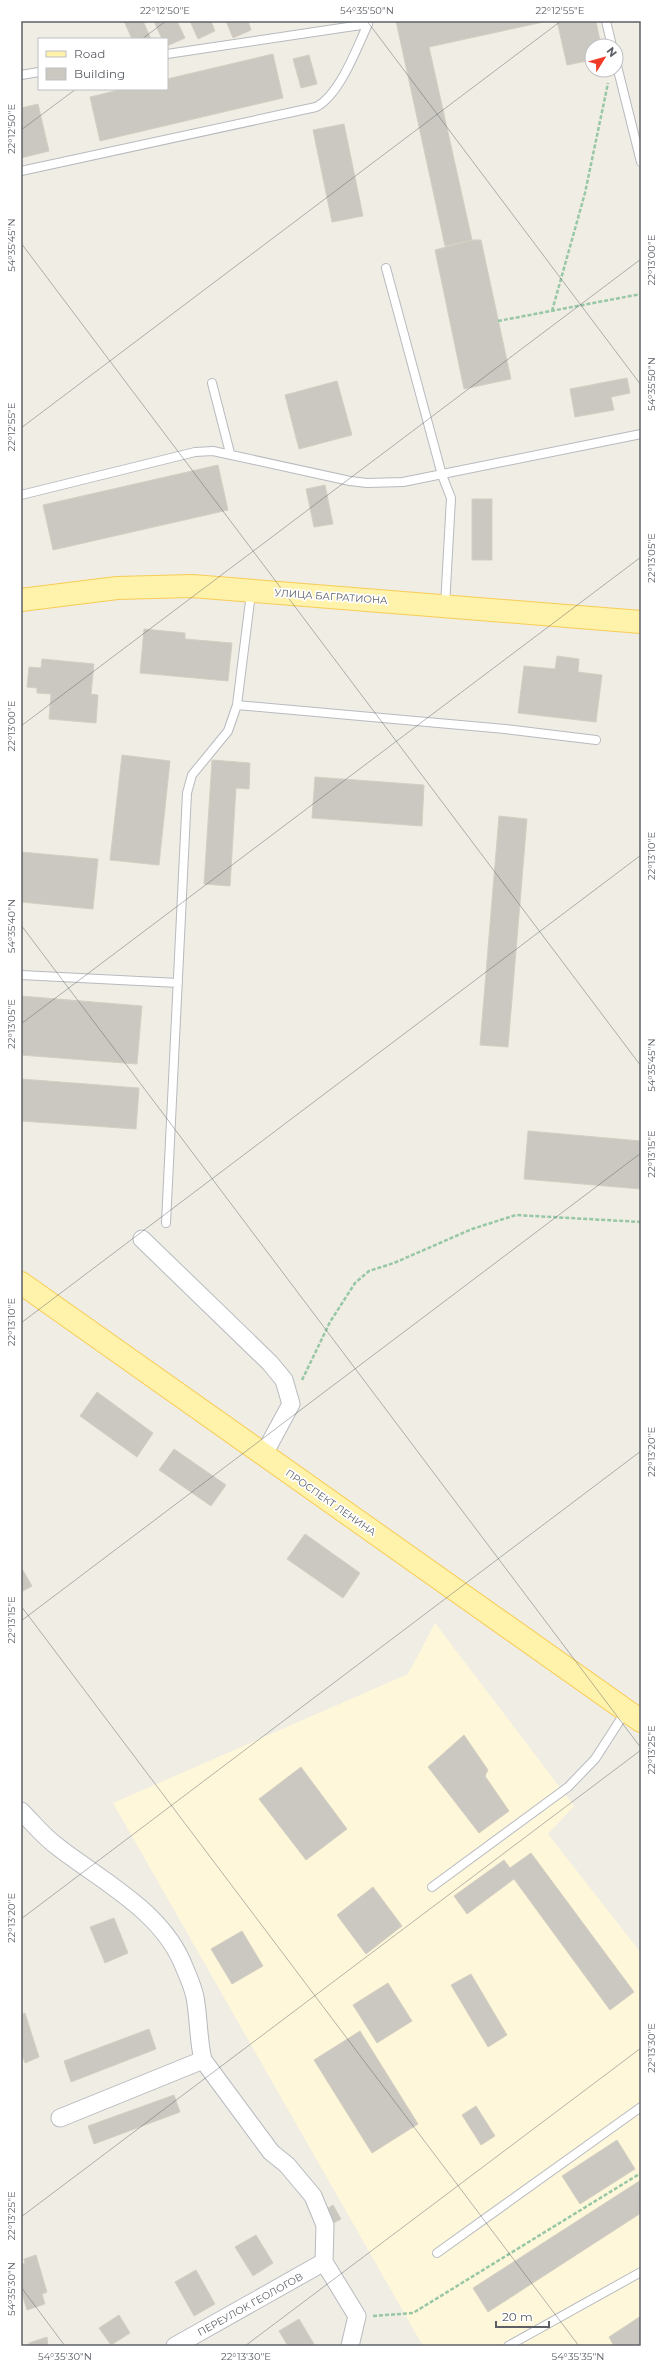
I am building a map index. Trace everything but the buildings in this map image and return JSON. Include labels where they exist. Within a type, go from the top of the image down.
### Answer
[{"type":"main road","name":"УЛИЦА БАГРАТИОНА","points":[[21,600],[117,588],[192,586],[641,622]]},
{"type":"main road","name":"ПРОСПЕКТ ЛЕНИНА","points":[[21,1283],[633,1716]]},
{"type":"street","points":[[142,1239],[270,1363],[284,1380],[291,1404],[264,1454]]},
{"type":"street","points":[[21,1811],[56,1846],[140,1907],[153,1919],[171,1944],[185,1967],[195,1997],[199,2045],[203,2060],[271,2152],[287,2165],[313,2196],[325,2225],[324,2262],[357,2316],[350,2346]]},
{"type":"street","points":[[60,2118],[203,2060]]},
{"type":"street","name":"ПЕРЕУЛОК ГЕОЛОГОВ","points":[[175,2346],[324,2262]]},
{"type":"lane","points":[[606,21],[610,38]]},
{"type":"lane","points":[[21,171],[316,107],[324,103],[335,89],[368,24],[168,54]]},
{"type":"lane","points":[[21,75],[38,72]]},
{"type":"lane","points":[[620,78],[641,162]]},
{"type":"lane","points":[[386,268],[442,475],[451,498],[445,606]]},
{"type":"lane","points":[[212,383],[230,453]]},
{"type":"lane","points":[[21,495],[195,452],[230,453],[330,478],[367,483],[403,482],[641,434]]},
{"type":"lane","points":[[166,1223],[187,793],[192,774],[228,731],[237,705],[252,590]]},
{"type":"lane","points":[[237,705],[505,728],[596,740]]},
{"type":"lane","points":[[21,975],[178,983]]},
{"type":"lane","points":[[432,1887],[568,1787],[633,1716]]},
{"type":"lane","points":[[437,2253],[641,2107]]},
{"type":"lane","points":[[508,2346],[641,2272]]},
{"type":"path","points":[[552,311],[585,193],[611,78]]},
{"type":"path","points":[[498,321],[641,294]]},
{"type":"path","points":[[291,1404],[330,1322],[355,1283],[369,1271],[394,1263],[472,1229],[516,1215],[641,1222]]},
{"type":"path","points":[[357,2316],[413,2313],[641,2173]]},
{"type":"shaded area","points":[[435,1623],[574,1806],[548,1834],[641,1953],[641,2346],[423,2346],[113,1803],[408,1674]]}]
